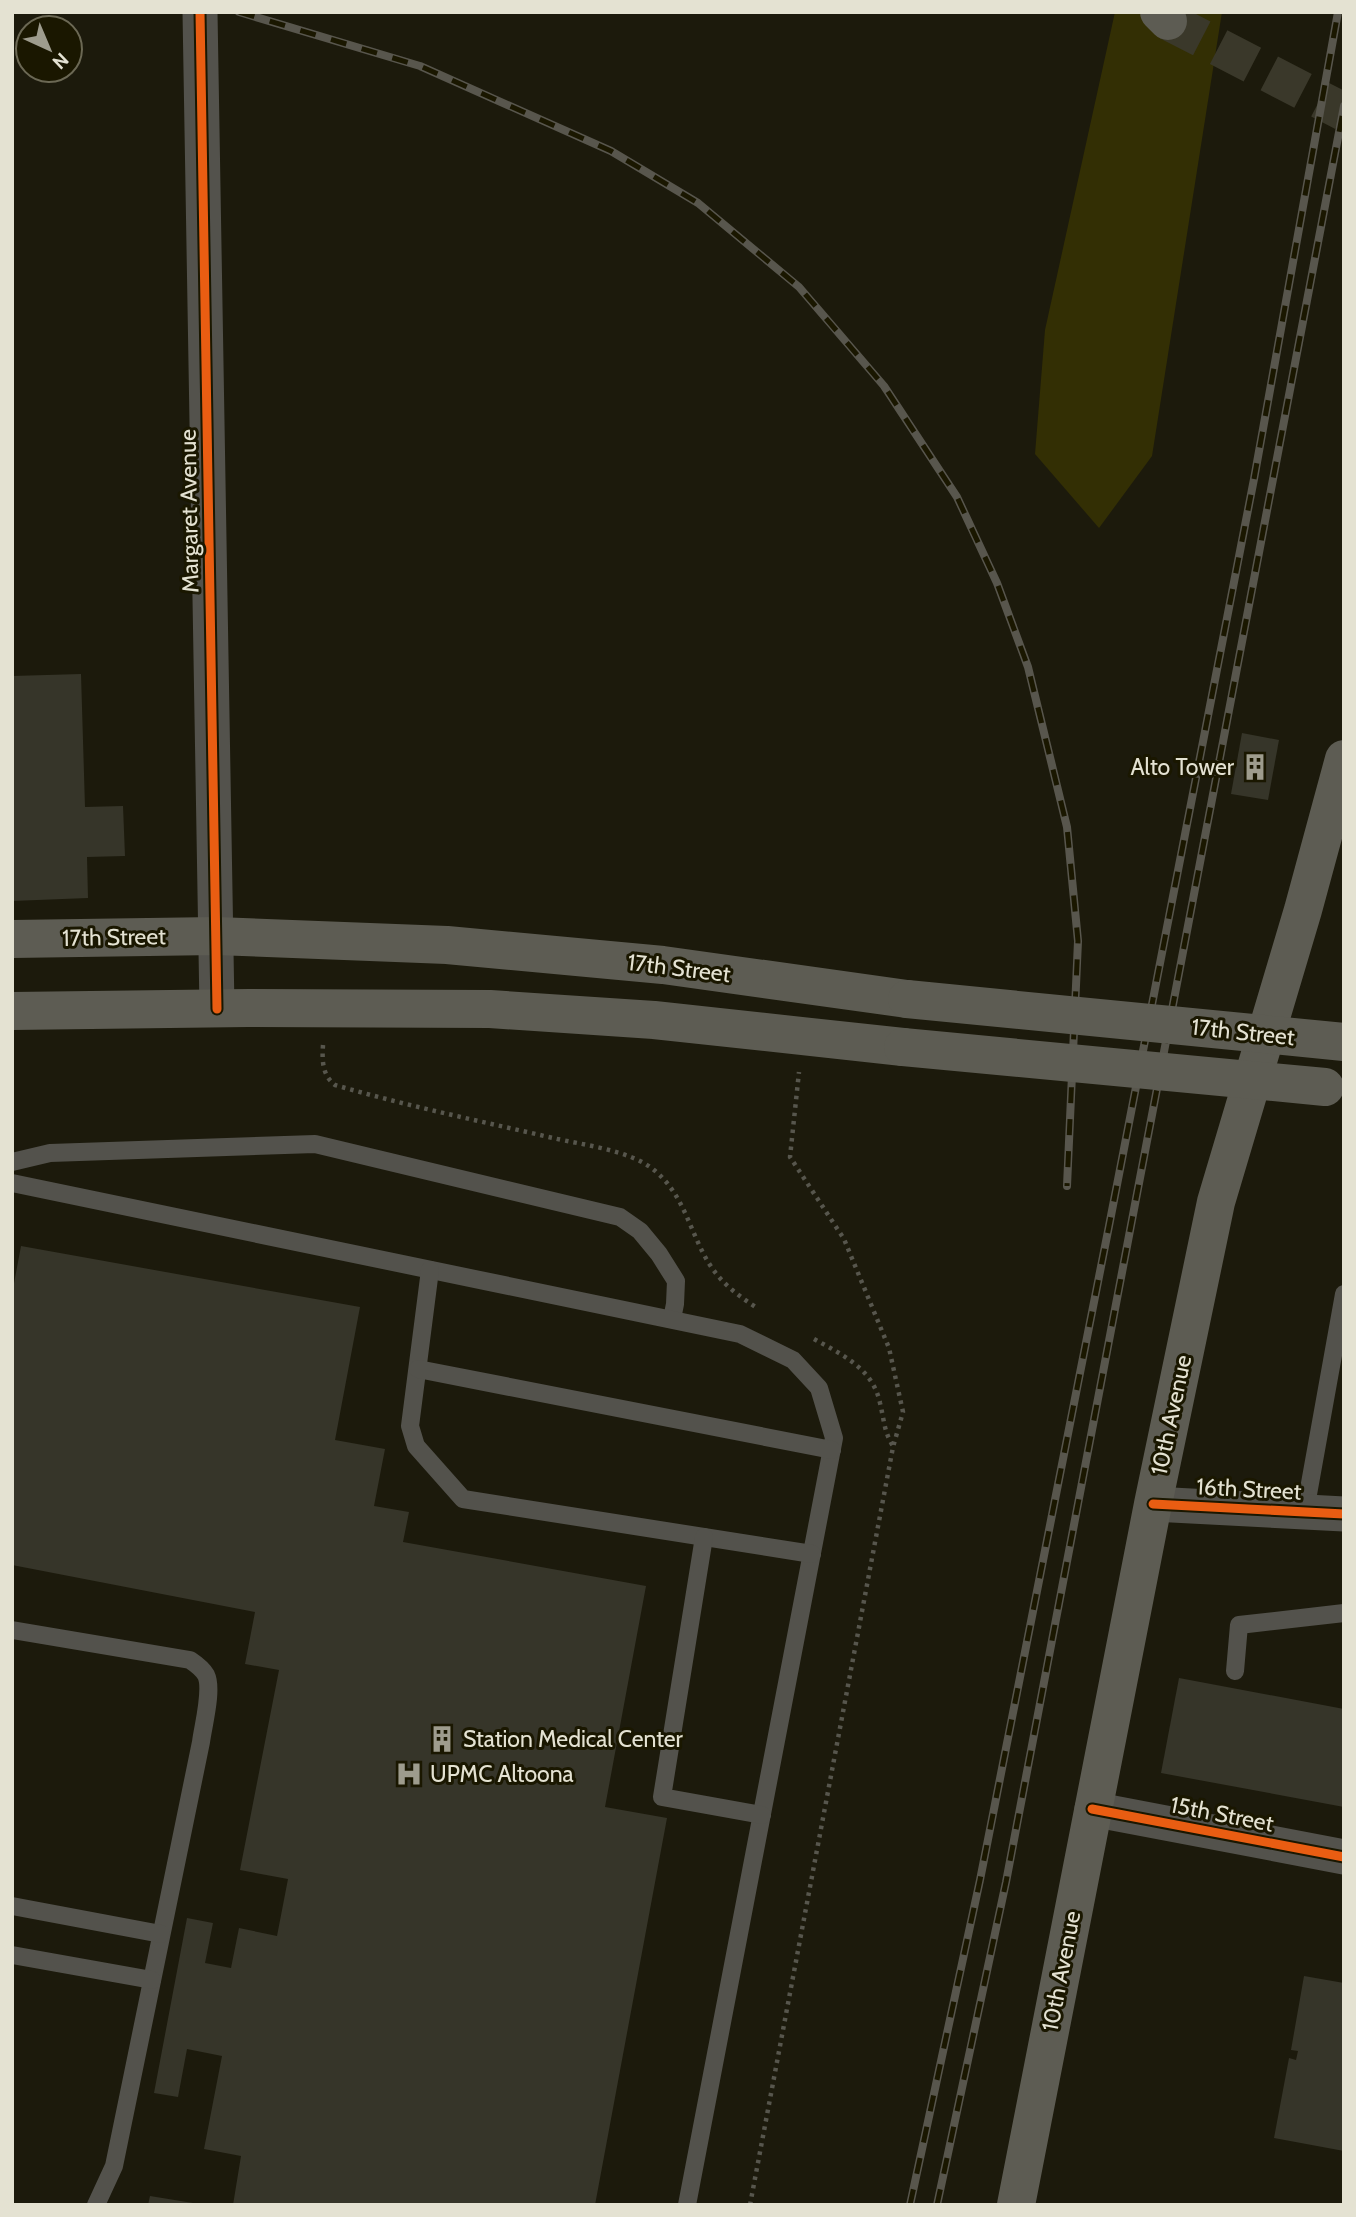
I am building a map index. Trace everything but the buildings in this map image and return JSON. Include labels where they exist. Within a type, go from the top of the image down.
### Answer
[{"type":"main road","name":"10th Avenue","points":[[1016,2205],[1092,1809],[1216,1202],[1303,910],[1344,759]]},
{"type":"main road","points":[[1303,910],[1344,840]]},
{"type":"main road","name":"17th Street","points":[[12,939],[216,936],[447,946],[663,965],[907,999],[1344,1042]]},
{"type":"main road","name":"17th Street","points":[[12,1011],[490,1009],[654,1020],[903,1047],[1335,1087]]},
{"type":"street","name":"Margaret Avenue","points":[[200,12],[217,1009]]},
{"type":"street","name":"16th Street","points":[[1153,1504],[1344,1514]]},
{"type":"street","name":"15th Street","points":[[1092,1809],[1344,1857]]},
{"type":"lane","points":[[12,1162],[50,1153],[315,1144],[620,1217],[640,1231],[676,1281],[676,1304],[672,1319]]},
{"type":"lane","points":[[12,1183],[740,1334],[793,1360],[819,1388],[834,1438],[687,2205]]},
{"type":"lane","points":[[430,1269],[410,1426],[416,1446],[463,1499],[812,1554]]},
{"type":"lane","points":[[1305,1511],[1344,1294]]},
{"type":"lane","points":[[418,1368],[832,1450]]},
{"type":"lane","points":[[705,1537],[662,1797],[762,1815]]},
{"type":"lane","points":[[1235,1671],[1239,1625],[1344,1613]]},
{"type":"lane","points":[[12,1630],[190,1660],[206,1675],[209,1685],[201,1742],[114,2166],[96,2205]]},
{"type":"lane","points":[[12,1906],[161,1934]]},
{"type":"lane","points":[[12,1955],[152,1980]]},
{"type":"shaded area","points":[[1115,12],[1222,12],[1152,456],[1099,528],[1035,454],[1045,330]]},
{"type":"tunnel","points":[[1168,21],[1344,112]]},
{"type":"railway","points":[[239,12],[420,66],[611,151],[698,203],[799,287],[884,386],[957,497],[997,583],[1028,667],[1067,827],[1078,941],[1067,1186]]},
{"type":"railway","points":[[910,2205],[980,1880],[1109,1226],[1254,479],[1338,12]]},
{"type":"railway","points":[[937,2205],[1006,1882],[1344,106]]},
{"type":"cycle path","points":[[200,12],[217,1009]]},
{"type":"cycle path","points":[[1153,1504],[1344,1514]]},
{"type":"cycle path","points":[[1092,1809],[1344,1857]]},
{"type":"place","name":"Alto Tower","points":[[1255,767]]},
{"type":"place","name":"Station Medical Center","points":[[442,1739]]},
{"type":"place","name":"UPMC Altoona","points":[[409,1774]]}]
